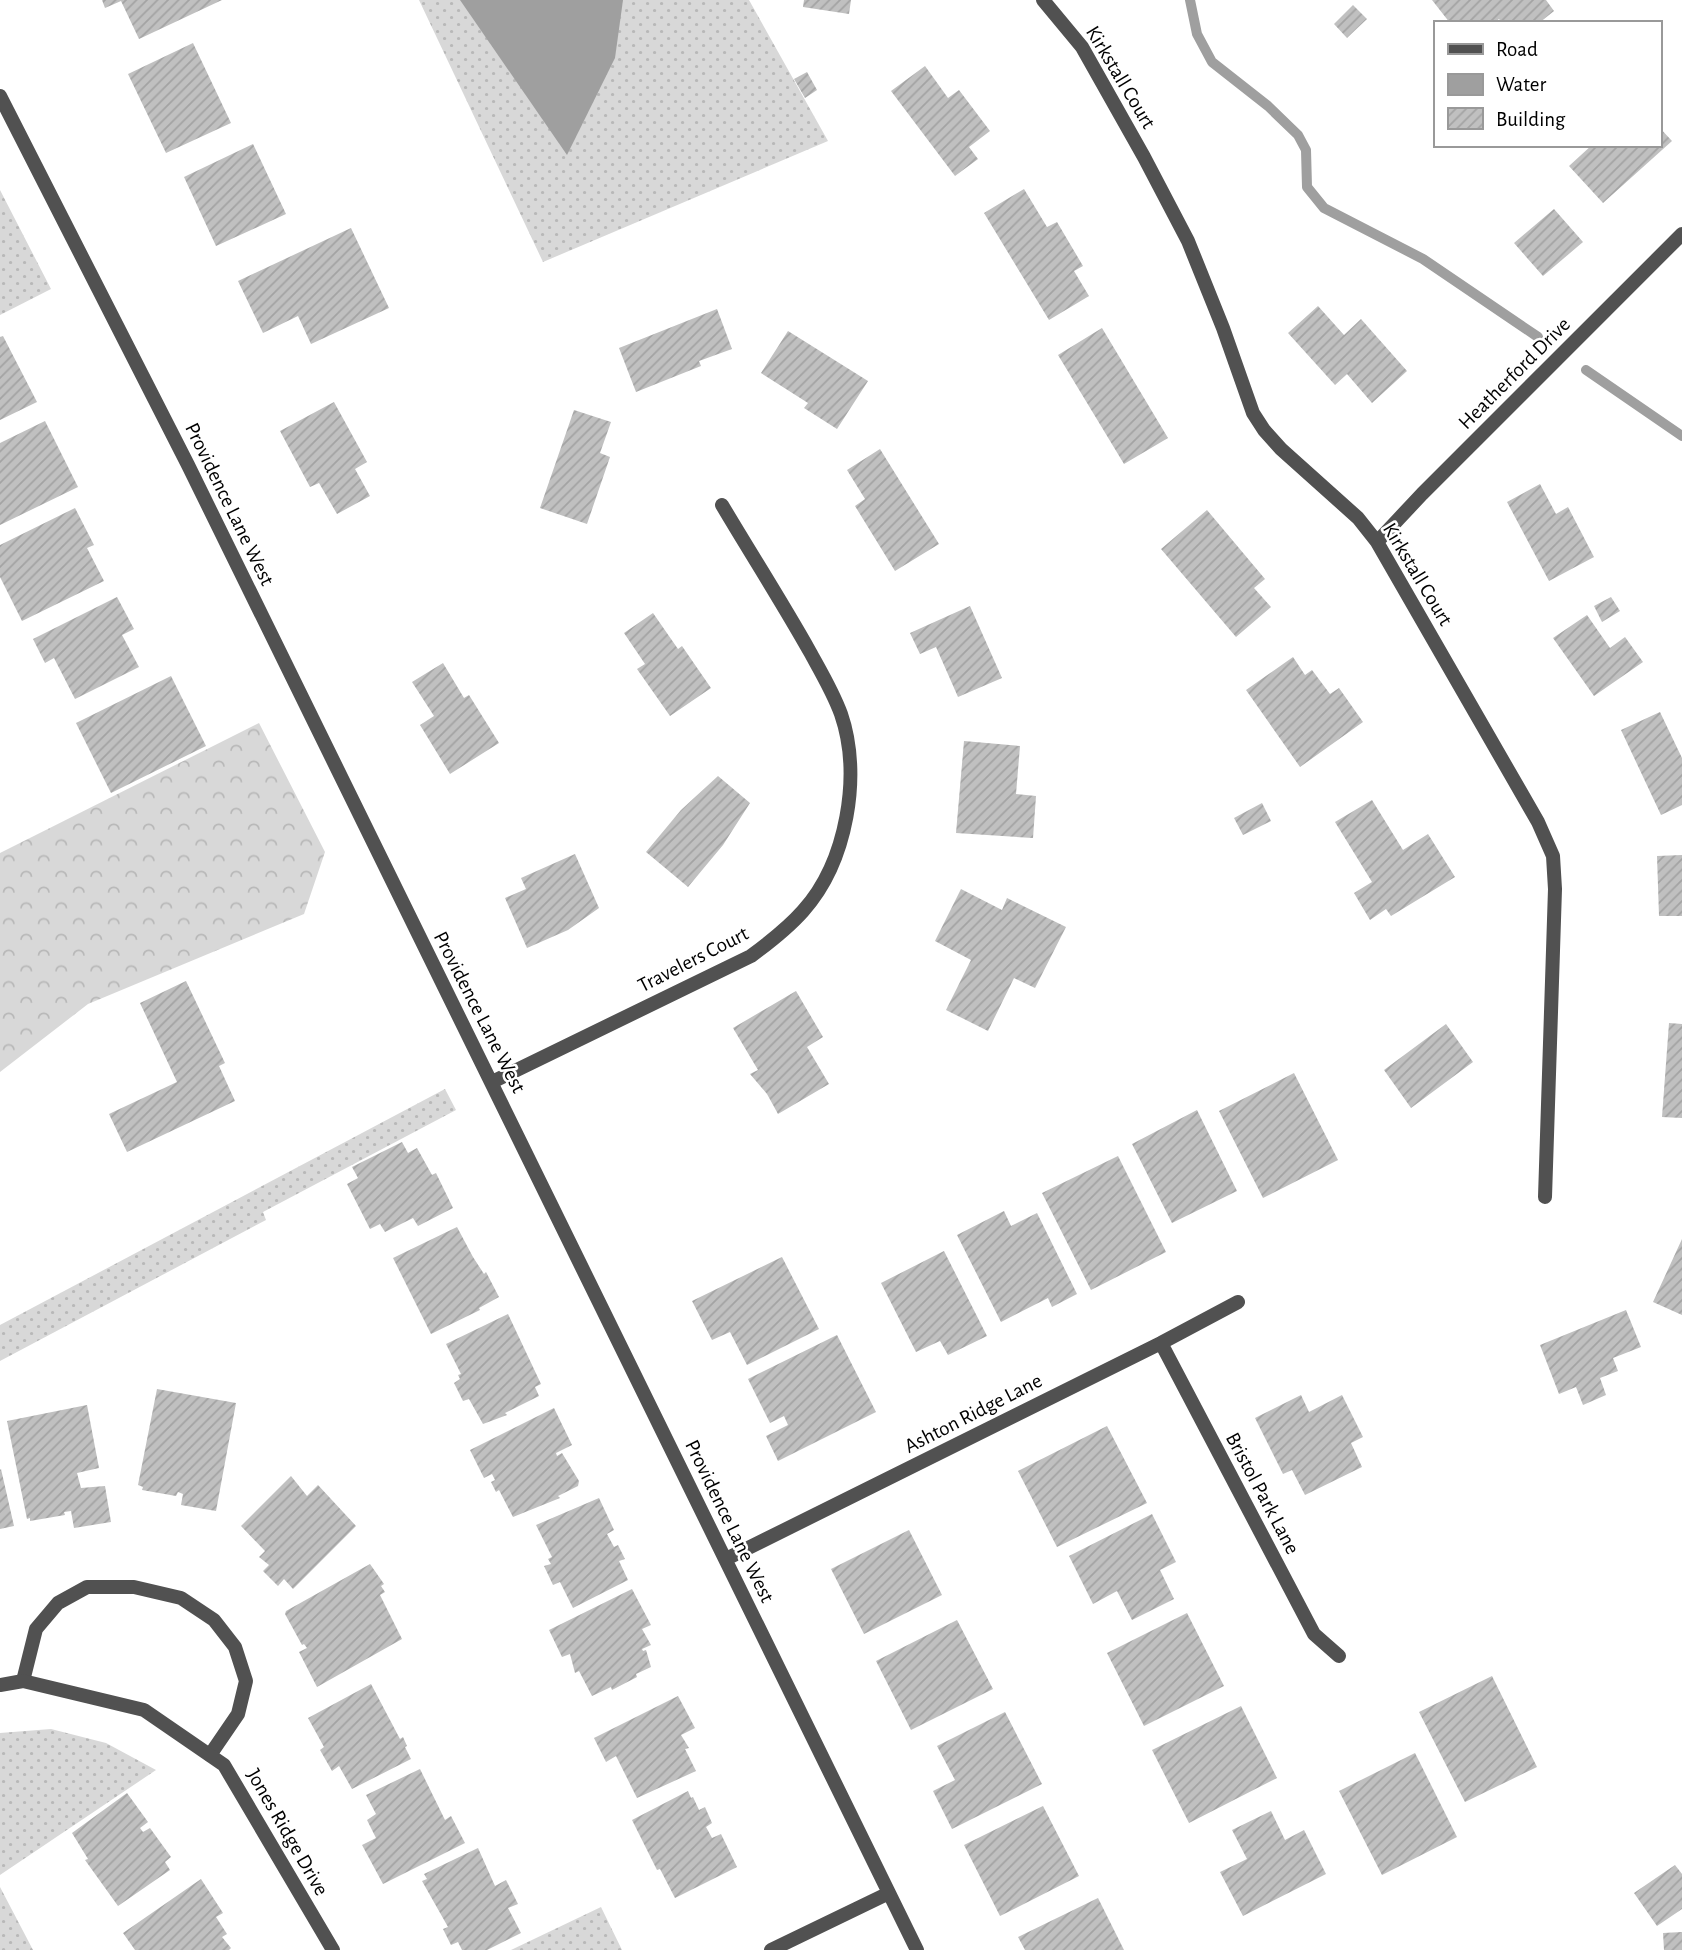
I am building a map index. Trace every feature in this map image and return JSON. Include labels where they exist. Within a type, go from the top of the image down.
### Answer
[{"type":"street","name":"Kirkstall Court","points":[[1043,0],[1082,47],[1188,241],[1253,413],[1281,449],[1358,518],[1377,542],[1538,822],[1553,856],[1555,889],[1545,1198]]},
{"type":"street","name":"Providence Lane West","points":[[0,96],[188,465],[917,1950]]},
{"type":"street","name":"Heatherford Drive","points":[[1377,542],[1682,234]]},
{"type":"street","name":"Travelers Court","points":[[492,1082],[751,956],[774,940],[805,909],[824,879],[836,851],[849,810],[851,787],[847,737],[842,716],[801,636],[722,505]]},
{"type":"street","name":"Ashton Ridge Lane","points":[[726,1559],[1238,1302]]},
{"type":"street","name":"Bristol Park Lane","points":[[1161,1343],[1314,1633],[1339,1656]]},
{"type":"street","points":[[23,1681],[36,1629],[58,1603],[87,1587],[134,1587],[181,1598],[214,1620],[235,1647],[246,1681],[238,1714],[210,1755]]},
{"type":"street","name":"Jones Ridge Drive","points":[[0,1685],[23,1681],[144,1710],[225,1765],[333,1950]]},
{"type":"street","points":[[771,1950],[888,1893]]},
{"type":"green space","points":[[419,0],[749,0],[828,141],[543,262]]},
{"type":"green space","points":[[0,190],[51,289],[0,315]]},
{"type":"green space","points":[[259,723],[325,852],[304,914],[88,1004],[0,1072],[0,853]]},
{"type":"green space","points":[[445,1089],[456,1110],[263,1212],[266,1220],[0,1361],[0,1325]]},
{"type":"green space","points":[[51,1729],[106,1743],[156,1770],[0,1875],[0,1733]]},
{"type":"green space","points":[[0,1887],[33,1950],[0,1950]]},
{"type":"green space","points":[[601,1907],[622,1950],[511,1950]]},
{"type":"water","points":[[460,0],[623,0],[615,58],[567,155]]},
{"type":"building","points":[[102,0],[222,0],[139,39],[121,1],[105,8]]},
{"type":"building","points":[[804,0],[851,0],[849,14],[803,7]]},
{"type":"building","points":[[1432,0],[1546,0],[1554,11],[1542,21],[1448,21]]},
{"type":"building","points":[[1353,5],[1367,19],[1347,38],[1334,24]]},
{"type":"building","points":[[193,43],[231,123],[166,153],[128,74]]},
{"type":"building","points":[[925,66],[948,98],[959,90],[990,131],[969,147],[978,159],[955,176],[891,91]]},
{"type":"building","points":[[807,72],[817,90],[805,98],[794,79]]},
{"type":"building","points":[[1661,129],[1672,141],[1603,203],[1569,166],[1590,147],[1661,147]]},
{"type":"building","points":[[253,144],[286,214],[216,246],[184,177]]},
{"type":"building","points":[[1024,189],[1047,227],[1057,222],[1083,266],[1074,271],[1089,296],[1049,320],[984,213]]},
{"type":"building","points":[[1554,209],[1583,242],[1543,276],[1514,243]]},
{"type":"building","points":[[351,228],[389,308],[311,344],[298,316],[263,333],[238,281]]},
{"type":"building","points":[[1318,306],[1344,335],[1361,319],[1407,371],[1372,403],[1347,374],[1335,385],[1288,333]]},
{"type":"building","points":[[717,309],[732,349],[699,361],[701,366],[636,392],[619,348]]},
{"type":"building","points":[[1102,328],[1168,438],[1124,464],[1058,355]]},
{"type":"building","points":[[788,331],[868,381],[837,429],[804,408],[808,403],[761,373]]},
{"type":"building","points":[[3,336],[37,402],[0,420],[0,337]]},
{"type":"building","points":[[334,402],[367,462],[355,469],[370,496],[337,514],[319,483],[310,487],[280,431]]},
{"type":"building","points":[[574,410],[611,422],[600,453],[610,457],[587,524],[540,508]]},
{"type":"building","points":[[45,421],[78,487],[0,525],[0,443]]},
{"type":"building","points":[[880,449],[939,544],[895,571],[855,506],[865,499],[847,470]]},
{"type":"building","points":[[1540,484],[1556,514],[1568,507],[1594,557],[1549,581],[1507,502]]},
{"type":"building","points":[[75,508],[94,545],[87,548],[104,581],[22,621],[0,577],[0,545]]},
{"type":"building","points":[[1207,510],[1265,579],[1254,588],[1271,607],[1236,637],[1161,549]]},
{"type":"building","points":[[117,597],[134,629],[122,635],[139,667],[75,699],[54,658],[45,663],[33,639]]},
{"type":"building","points":[[1611,597],[1620,611],[1602,622],[1594,606]]},
{"type":"building","points":[[970,606],[1002,678],[958,697],[936,647],[920,654],[910,633]]},
{"type":"building","points":[[653,613],[678,649],[682,646],[711,688],[670,716],[637,669],[645,664],[624,633]]},
{"type":"building","points":[[1587,615],[1610,648],[1625,637],[1643,662],[1594,696],[1553,638]]},
{"type":"building","points":[[1293,657],[1305,675],[1312,670],[1330,694],[1339,688],[1363,722],[1300,767],[1246,690]]},
{"type":"building","points":[[443,663],[464,698],[469,695],[499,743],[450,774],[420,725],[434,716],[412,682]]},
{"type":"building","points":[[171,676],[206,746],[111,793],[76,723]]},
{"type":"building","points":[[1660,712],[1682,758],[1682,805],[1661,815],[1621,730]]},
{"type":"building","points":[[964,741],[1020,746],[1016,794],[1036,796],[1033,838],[956,833]]},
{"type":"building","points":[[718,776],[750,803],[723,845],[688,887],[646,852],[681,810]]},
{"type":"building","points":[[1372,800],[1403,850],[1428,834],[1455,877],[1391,916],[1386,909],[1370,920],[1354,893],[1372,882],[1335,822]]},
{"type":"building","points":[[1262,803],[1271,821],[1243,835],[1234,818]]},
{"type":"building","points":[[575,854],[599,908],[568,930],[527,948],[505,898],[526,889],[521,878]]},
{"type":"building","points":[[1682,855],[1682,916],[1659,916],[1657,856]]},
{"type":"building","points":[[961,889],[1002,910],[1007,898],[1066,927],[1035,988],[1014,978],[988,1031],[946,1010],[971,960],[935,941]]},
{"type":"building","points":[[186,981],[225,1063],[219,1066],[235,1101],[127,1152],[109,1114],[177,1082],[140,1003]]},
{"type":"building","points":[[796,991],[823,1037],[807,1047],[829,1084],[778,1114],[767,1094],[750,1074],[758,1070],[733,1028]]},
{"type":"building","points":[[1669,1023],[1682,1024],[1682,1118],[1662,1117]]},
{"type":"building","points":[[1446,1024],[1473,1062],[1411,1108],[1384,1070]]},
{"type":"building","points":[[1294,1073],[1338,1160],[1263,1198],[1219,1111]]},
{"type":"building","points":[[1197,1110],[1237,1191],[1172,1223],[1132,1144]]},
{"type":"building","points":[[402,1142],[408,1153],[417,1148],[432,1175],[436,1173],[453,1208],[418,1226],[413,1218],[385,1232],[380,1224],[370,1229],[347,1184],[358,1178],[352,1167]]},
{"type":"building","points":[[1118,1156],[1166,1252],[1091,1290],[1042,1193]]},
{"type":"building","points":[[1004,1211],[1011,1226],[1037,1213],[1077,1294],[1052,1307],[1048,1298],[1001,1322],[957,1235]]},
{"type":"building","points":[[457,1227],[499,1297],[479,1308],[480,1310],[431,1334],[393,1258]]},
{"type":"building","points":[[1682,1239],[1682,1315],[1653,1302]]},
{"type":"building","points":[[944,1251],[987,1336],[948,1355],[940,1341],[916,1352],[881,1283]]},
{"type":"building","points":[[782,1257],[819,1329],[747,1365],[730,1332],[712,1340],[692,1301]]},
{"type":"building","points":[[1626,1310],[1641,1347],[1613,1358],[1618,1371],[1600,1378],[1606,1395],[1583,1405],[1576,1387],[1559,1394],[1540,1345]]},
{"type":"building","points":[[508,1314],[541,1384],[535,1387],[539,1396],[505,1413],[507,1415],[483,1424],[469,1399],[463,1401],[454,1383],[460,1379],[458,1375],[461,1374],[446,1344]]},
{"type":"building","points":[[837,1335],[876,1412],[778,1461],[766,1436],[788,1425],[784,1416],[770,1423],[748,1379]]},
{"type":"building","points":[[157,1389],[236,1403],[216,1511],[181,1505],[183,1494],[178,1492],[176,1496],[142,1490],[143,1487],[138,1485]]},
{"type":"building","points":[[1301,1395],[1309,1412],[1342,1395],[1363,1437],[1351,1443],[1362,1467],[1305,1495],[1292,1470],[1283,1474],[1255,1418]]},
{"type":"building","points":[[87,1405],[99,1468],[77,1473],[81,1488],[105,1486],[111,1522],[74,1528],[71,1511],[64,1512],[65,1515],[30,1521],[30,1518],[27,1519],[7,1421]]},
{"type":"building","points":[[554,1408],[572,1445],[556,1453],[557,1456],[562,1453],[579,1481],[578,1486],[558,1496],[560,1498],[513,1517],[499,1490],[496,1492],[491,1482],[495,1480],[492,1474],[484,1478],[470,1450]]},
{"type":"building","points":[[1107,1426],[1147,1503],[1057,1547],[1018,1471]]},
{"type":"building","points":[[0,1470],[14,1526],[0,1529]]},
{"type":"building","points":[[291,1476],[307,1496],[318,1485],[356,1526],[293,1589],[284,1579],[278,1586],[263,1571],[269,1565],[259,1557],[265,1551],[241,1526]]},
{"type":"building","points":[[599,1498],[614,1530],[607,1534],[614,1547],[618,1545],[625,1559],[619,1561],[628,1580],[573,1608],[560,1582],[553,1585],[544,1566],[551,1564],[548,1559],[552,1557],[536,1525]]},
{"type":"building","points":[[1152,1514],[1176,1562],[1160,1570],[1174,1599],[1132,1620],[1117,1591],[1093,1604],[1069,1556]]},
{"type":"building","points":[[909,1530],[942,1595],[864,1634],[831,1569]]},
{"type":"building","points":[[370,1564],[384,1584],[381,1586],[385,1592],[380,1595],[402,1639],[317,1687],[299,1652],[307,1648],[302,1645],[285,1614],[286,1611]]},
{"type":"building","points":[[632,1589],[651,1625],[642,1629],[651,1645],[642,1649],[646,1650],[651,1667],[612,1690],[611,1687],[592,1696],[579,1671],[575,1673],[570,1654],[562,1657],[549,1630]]},
{"type":"building","points":[[1187,1613],[1224,1686],[1144,1726],[1107,1653]]},
{"type":"building","points":[[957,1620],[993,1689],[911,1730],[876,1661]]},
{"type":"building","points":[[1492,1676],[1537,1767],[1465,1802],[1419,1712]]},
{"type":"building","points":[[371,1684],[400,1739],[403,1737],[411,1759],[352,1789],[339,1766],[332,1771],[320,1750],[324,1747],[308,1718]]},
{"type":"building","points":[[678,1696],[695,1728],[681,1735],[689,1748],[685,1749],[696,1771],[637,1798],[616,1756],[606,1762],[594,1738]]},
{"type":"building","points":[[1241,1706],[1277,1778],[1189,1823],[1152,1750]]},
{"type":"building","points":[[1005,1712],[1042,1784],[952,1829],[933,1791],[955,1780],[937,1746]]},
{"type":"building","points":[[1415,1753],[1457,1837],[1382,1875],[1339,1791]]},
{"type":"building","points":[[420,1769],[445,1820],[451,1816],[465,1843],[383,1884],[362,1845],[376,1838],[367,1820],[376,1814],[366,1795]]},
{"type":"building","points":[[688,1791],[699,1810],[705,1807],[712,1823],[706,1827],[712,1838],[721,1834],[737,1867],[675,1898],[660,1869],[657,1870],[632,1820]]},
{"type":"building","points":[[127,1793],[148,1822],[140,1828],[143,1832],[150,1828],[171,1857],[165,1862],[170,1870],[118,1906],[85,1860],[88,1859],[72,1833]]},
{"type":"building","points":[[1043,1806],[1079,1876],[1000,1916],[964,1845]]},
{"type":"building","points":[[1271,1811],[1285,1840],[1304,1830],[1326,1874],[1243,1916],[1220,1872],[1247,1859],[1232,1830]]},
{"type":"building","points":[[478,1848],[495,1886],[506,1880],[518,1904],[508,1908],[521,1933],[487,1950],[462,1950],[458,1942],[451,1945],[443,1929],[448,1927],[422,1881],[427,1879],[424,1874]]},
{"type":"building","points":[[1675,1865],[1682,1874],[1682,1909],[1657,1926],[1634,1893]]},
{"type":"building","points":[[201,1879],[223,1913],[216,1917],[227,1934],[222,1937],[231,1948],[135,1950],[123,1933]]},
{"type":"building","points":[[1098,1898],[1124,1950],[1025,1950],[1018,1937]]},
{"type":"building","points":[[1682,1932],[1682,1950],[1664,1950],[1663,1933]]},
{"type":"waterway","points":[[1190,0],[1197,34],[1212,62],[1268,106],[1298,135],[1306,150],[1307,187],[1324,208],[1423,259],[1538,337]]},
{"type":"waterway","points":[[1586,370],[1682,436]]}]
